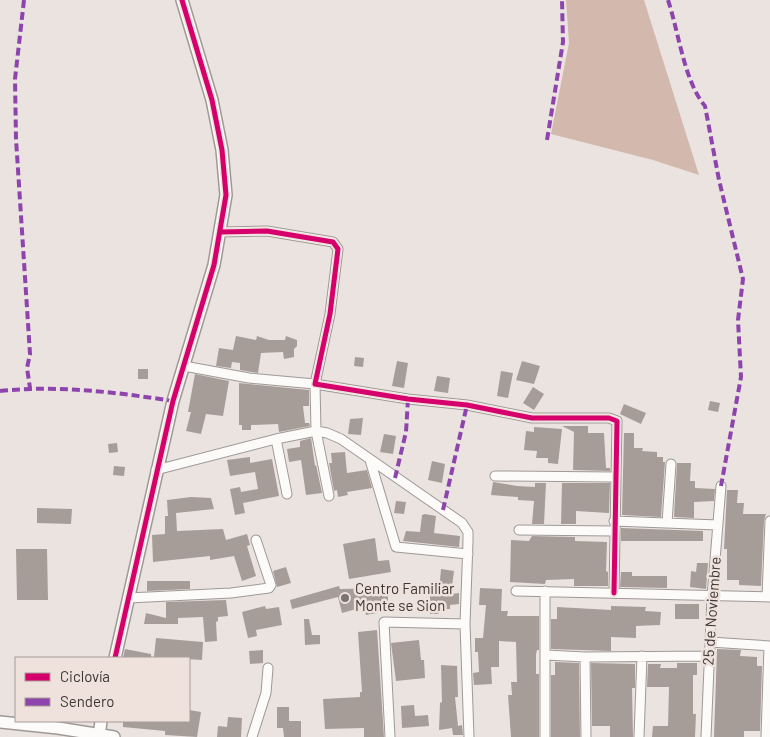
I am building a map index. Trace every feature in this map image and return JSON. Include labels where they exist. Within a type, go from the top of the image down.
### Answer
[{"type":"street","points":[[115,657],[172,401],[214,265],[226,195],[222,150],[212,100],[182,0]]},
{"type":"street","points":[[220,232],[267,231],[333,242],[338,250],[330,314],[315,384],[316,431],[329,496]]},
{"type":"street","points":[[184,366],[249,378],[315,384],[408,399],[467,405],[532,418],[609,418],[617,421],[614,593]]},
{"type":"street","points":[[156,470],[276,439],[316,431],[341,439],[462,523],[468,532],[465,624],[469,737]]},
{"type":"street","points":[[276,439],[287,494]]},
{"type":"street","points":[[370,460],[396,546],[468,554]]},
{"type":"street","points":[[667,523],[671,464]]},
{"type":"street","points":[[495,476],[615,477]]},
{"type":"street","name":"25 de Noviembre","points":[[706,737],[712,596],[721,486]]},
{"type":"street","points":[[614,521],[718,525]]},
{"type":"street","points":[[516,591],[768,597],[770,521]]},
{"type":"street","points":[[519,530],[614,531]]},
{"type":"street","points":[[128,598],[231,594],[269,588],[270,585],[256,540]]},
{"type":"street","points":[[545,591],[545,737]]},
{"type":"street","points":[[390,737],[384,622],[465,624]]},
{"type":"street","points":[[710,642],[770,646],[766,737]]},
{"type":"street","points":[[544,655],[585,657],[709,656]]},
{"type":"street","points":[[639,737],[642,656]]},
{"type":"street","points":[[585,657],[586,737]]},
{"type":"street","points":[[252,737],[266,693],[268,668]]},
{"type":"street","points":[[0,722],[114,737]]},
{"type":"street","points":[[99,736],[101,722]]},
{"type":"shaded area","points":[[566,0],[644,0],[699,175],[653,160],[551,134],[569,43]]},
{"type":"building","points":[[236,336],[256,340],[257,336],[269,340],[285,340],[286,336],[297,340],[297,346],[294,349],[294,357],[284,359],[283,352],[261,353],[258,373],[240,370],[240,363],[232,362],[231,368],[216,366],[219,348],[233,350]]},
{"type":"building","points":[[355,357],[364,358],[363,367],[354,366]]},
{"type":"building","points":[[397,361],[408,363],[404,388],[392,386]]},
{"type":"building","points":[[522,361],[540,366],[534,384],[516,380]]},
{"type":"building","points":[[138,369],[148,369],[148,379],[138,379]]},
{"type":"building","points":[[501,371],[513,373],[508,398],[497,396]]},
{"type":"building","points":[[195,374],[229,381],[223,416],[206,414],[201,434],[186,431],[191,412],[188,412]]},
{"type":"building","points":[[437,376],[450,378],[448,393],[434,391]]},
{"type":"building","points":[[239,383],[309,390],[309,406],[303,406],[305,423],[309,423],[310,426],[279,432],[278,424],[251,425],[251,430],[242,430],[242,425],[239,425]]},
{"type":"building","points":[[533,387],[544,394],[534,410],[523,403]]},
{"type":"building","points":[[710,401],[720,403],[718,412],[708,410]]},
{"type":"building","points":[[624,404],[646,413],[641,424],[620,414]]},
{"type":"building","points":[[363,418],[361,435],[348,434],[350,419]]},
{"type":"building","points":[[562,426],[588,426],[588,433],[604,433],[606,468],[610,468],[610,471],[573,470],[574,432]]},
{"type":"building","points":[[534,427],[562,429],[558,464],[548,463],[548,458],[536,458],[537,451],[524,450],[526,431],[534,432]]},
{"type":"building","points":[[624,433],[634,433],[634,448],[643,448],[642,451],[657,452],[657,457],[663,457],[663,462],[665,462],[661,517],[622,515]]},
{"type":"building","points":[[384,434],[396,436],[393,454],[380,452]]},
{"type":"building","points":[[311,438],[315,466],[322,493],[306,495],[301,460],[289,462],[287,449],[300,447],[300,441]]},
{"type":"building","points":[[117,443],[118,452],[109,453],[108,444]]},
{"type":"building","points":[[345,452],[347,473],[367,470],[372,488],[347,492],[348,495],[338,497],[337,490],[334,491],[329,463],[332,463],[331,453]]},
{"type":"building","points":[[250,457],[250,463],[272,459],[279,496],[243,503],[245,513],[235,515],[230,489],[240,487],[241,492],[258,489],[255,472],[230,476],[227,460]]},
{"type":"building","points":[[432,461],[445,464],[442,483],[428,480]]},
{"type":"building","points":[[677,463],[691,463],[690,481],[695,481],[695,488],[715,489],[714,501],[694,502],[694,518],[674,517]]},
{"type":"building","points":[[114,466],[125,467],[124,476],[113,475]]},
{"type":"building","points":[[493,482],[535,487],[535,483],[546,483],[544,524],[532,524],[534,501],[518,500],[518,497],[491,495]]},
{"type":"building","points":[[562,483],[610,483],[609,513],[576,511],[576,524],[561,524]]},
{"type":"building","points":[[727,490],[738,490],[737,503],[744,503],[743,514],[766,514],[764,521],[761,586],[739,585],[739,580],[727,580],[727,549],[724,549]]},
{"type":"building","points":[[191,497],[211,498],[214,509],[176,513],[177,531],[223,529],[226,540],[247,534],[250,545],[247,546],[256,576],[242,581],[234,556],[210,560],[210,556],[153,562],[152,535],[165,534],[165,516],[168,516],[167,500]]},
{"type":"building","points":[[396,501],[406,502],[404,514],[394,513]]},
{"type":"building","points":[[37,508],[72,509],[71,524],[37,523]]},
{"type":"building","points":[[422,515],[436,516],[434,533],[460,536],[459,547],[403,541],[406,531],[420,532]]},
{"type":"building","points":[[621,528],[703,531],[703,541],[621,541]]},
{"type":"building","points":[[532,536],[575,537],[575,541],[607,542],[606,571],[608,572],[608,586],[574,586],[574,579],[546,580],[545,584],[510,582],[511,540],[529,541]]},
{"type":"building","points":[[375,538],[378,561],[389,560],[391,572],[349,579],[343,544]]},
{"type":"building","points":[[16,549],[47,549],[48,600],[17,600]]},
{"type":"building","points":[[697,563],[708,563],[706,589],[690,587],[691,571],[696,572]]},
{"type":"building","points":[[286,567],[291,583],[277,587],[273,571]]},
{"type":"building","points":[[441,569],[454,571],[451,594],[459,593],[459,604],[450,605],[450,609],[439,609],[439,614],[430,614],[430,591],[439,591]]},
{"type":"building","points":[[621,572],[632,572],[632,576],[667,576],[667,588],[620,587]]},
{"type":"building","points":[[147,581],[190,581],[190,589],[147,591]]},
{"type":"building","points":[[339,586],[340,589],[388,588],[388,611],[366,615],[363,607],[342,613],[338,597],[292,609],[290,600]]},
{"type":"building","points":[[480,588],[502,589],[501,611],[508,611],[507,616],[539,616],[539,650],[537,650],[536,654],[536,674],[539,674],[539,737],[511,737],[508,695],[512,695],[511,682],[517,682],[516,642],[499,641],[499,667],[491,667],[492,684],[474,685],[473,673],[479,672],[478,652],[475,652],[475,638],[483,638],[486,605],[479,605]]},
{"type":"building","points":[[226,600],[228,616],[218,617],[216,622],[217,641],[205,642],[203,617],[178,618],[178,624],[144,624],[146,613],[166,618],[166,602]]},
{"type":"building","points":[[675,604],[699,604],[699,619],[675,619]]},
{"type":"building","points":[[265,606],[266,609],[279,607],[282,625],[256,630],[257,636],[248,638],[242,612]]},
{"type":"building","points":[[611,606],[646,607],[645,611],[661,612],[660,625],[636,626],[636,638],[611,637],[611,651],[551,649],[551,619],[557,619],[557,607],[611,610]]},
{"type":"building","points":[[304,619],[309,619],[312,635],[320,635],[320,644],[305,645]]},
{"type":"building","points":[[377,630],[384,737],[364,737],[364,728],[325,729],[323,699],[360,697],[360,692],[362,692],[358,632]]},
{"type":"building","points":[[156,638],[203,642],[202,660],[190,659],[190,657],[154,657]]},
{"type":"building","points":[[419,640],[421,660],[424,660],[425,678],[396,681],[391,643]]},
{"type":"building","points":[[125,649],[151,654],[151,657],[123,657]]},
{"type":"building","points":[[717,649],[741,650],[740,656],[757,657],[757,666],[762,666],[760,731],[744,731],[744,737],[714,737]]},
{"type":"building","points":[[263,650],[263,663],[250,664],[249,651]]},
{"type":"building","points":[[555,662],[579,663],[580,737],[551,737],[551,675],[555,675]]},
{"type":"building","points":[[591,663],[635,664],[635,688],[632,688],[633,737],[610,737],[610,726],[592,726]]},
{"type":"building","points":[[677,663],[697,663],[697,675],[693,675],[693,714],[696,714],[695,737],[652,737],[653,726],[668,726],[669,687],[647,687],[648,664],[661,664],[660,668],[677,668]]},
{"type":"building","points":[[441,665],[457,666],[458,697],[455,697],[458,726],[462,725],[463,735],[453,735],[452,728],[439,730],[440,703],[442,702]]},
{"type":"building","points":[[414,705],[415,716],[428,715],[429,726],[402,728],[401,706]]},
{"type":"building","points":[[277,707],[289,707],[289,721],[301,721],[301,737],[284,737],[283,728],[277,728]]},
{"type":"building","points":[[190,710],[201,712],[197,737],[165,735],[165,731],[123,727],[123,722],[190,722]]},
{"type":"building","points":[[228,717],[242,718],[241,737],[217,737],[218,726],[227,727]]},
{"type":"marked path","points":[[24,0],[15,79],[16,139],[30,354],[27,368],[30,388]]},
{"type":"marked path","points":[[547,140],[563,42],[562,0]]},
{"type":"marked path","points":[[668,0],[687,70],[692,84],[705,106],[719,180],[743,279],[738,320],[741,377],[721,486]]},
{"type":"marked path","points":[[0,391],[22,389],[86,390],[173,401]]},
{"type":"marked path","points":[[395,478],[406,432],[408,399]]},
{"type":"marked path","points":[[443,510],[467,405]]},
{"type":"cycle path","points":[[115,657],[173,401],[214,265],[226,195],[222,150],[212,100],[182,0]]},
{"type":"cycle path","points":[[220,232],[267,231],[333,242],[338,249],[330,314],[315,384],[408,399],[467,405],[532,418],[609,418],[617,421],[614,593]]},
{"type":"place","name":"Centro Familiar Monte se Sion","points":[[345,598]]}]
